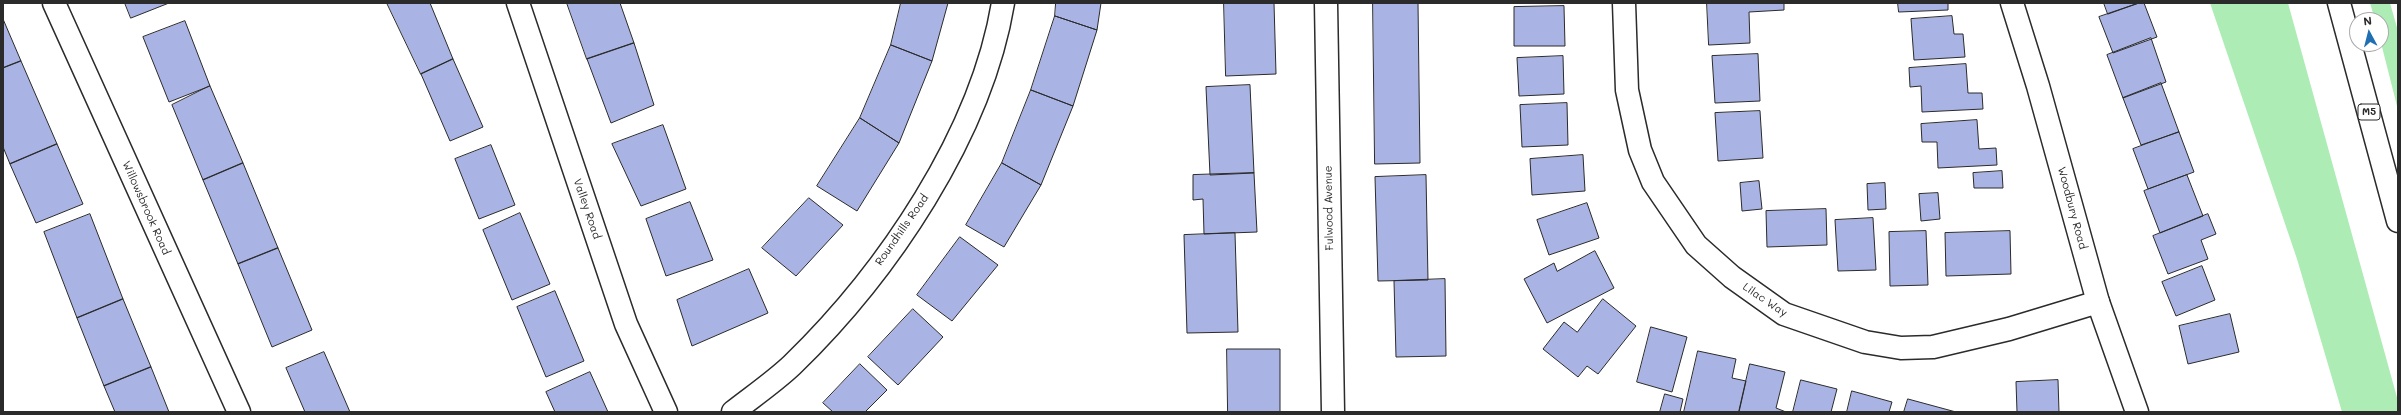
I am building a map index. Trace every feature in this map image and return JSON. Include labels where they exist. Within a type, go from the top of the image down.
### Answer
[{"type":"main road","name":"Willowsbrook Road","points":[[54,3],[239,412]]},
{"type":"main road","name":"Valley Road","points":[[518,3],[626,324],[666,412]]},
{"type":"main road","name":"Roundhills Road","points":[[733,412],[790,366],[841,315],[921,208],[964,127],[983,80],[1003,3]]},
{"type":"main road","name":"Fulwood Avenue","points":[[1326,3],[1333,412]]},
{"type":"main road","name":"Lilac Way","points":[[1624,3],[1627,90],[1640,150],[1653,182],[1696,245],[1732,277],[1784,314],[1865,342],[1901,348],[1933,347],[2009,329],[2098,302]]},
{"type":"main road","name":"Woodbury Road","points":[[2012,3],[2038,86],[2098,302],[2137,412]]},
{"type":"main road","name":"M5","points":[[2339,3],[2398,221]]},
{"type":"green space","points":[[2210,3],[2288,3],[2398,401],[2398,412],[2342,412],[2297,259]]},
{"type":"green space","points":[[2370,3],[2390,3],[2398,31],[2398,110],[2383,52],[2389,52],[2389,12],[2373,12]]},
{"type":"building","points":[[125,3],[169,3],[131,18]]},
{"type":"building","points":[[387,3],[430,3],[453,59],[421,74]]},
{"type":"building","points":[[567,3],[620,3],[634,43],[587,59]]},
{"type":"building","points":[[901,3],[948,3],[932,61],[891,45]]},
{"type":"building","points":[[1056,3],[1101,3],[1097,30],[1055,16]]},
{"type":"building","points":[[1224,3],[1274,3],[1276,74],[1226,76]]},
{"type":"building","points":[[1373,3],[1418,3],[1420,163],[1375,164]]},
{"type":"building","points":[[1707,3],[1784,3],[1784,10],[1749,12],[1750,43],[1709,45]]},
{"type":"building","points":[[1898,3],[1948,3],[1948,10],[1899,12]]},
{"type":"building","points":[[2104,3],[2139,3],[2108,14]]},
{"type":"building","points":[[2139,3],[2144,3],[2157,37],[2113,53],[2099,17]]},
{"type":"building","points":[[1564,6],[1565,46],[1514,46],[1514,7]]},
{"type":"building","points":[[1055,16],[1097,30],[1073,106],[1031,90]]},
{"type":"building","points":[[1952,16],[1954,34],[1963,34],[1965,57],[1914,60],[1911,19]]},
{"type":"building","points":[[3,19],[21,61],[3,68]]},
{"type":"building","points":[[185,21],[210,86],[169,102],[143,37]]},
{"type":"building","points":[[2151,38],[2166,82],[2123,98],[2107,55]]},
{"type":"building","points":[[634,43],[654,105],[611,123],[587,59]]},
{"type":"building","points":[[891,45],[932,61],[899,143],[860,118]]},
{"type":"building","points":[[1758,54],[1760,101],[1715,103],[1712,56]]},
{"type":"building","points":[[1563,56],[1564,94],[1519,96],[1517,58]]},
{"type":"building","points":[[453,59],[483,127],[450,141],[421,74]]},
{"type":"building","points":[[21,61],[57,144],[10,164],[3,147],[3,68]]},
{"type":"building","points":[[1966,64],[1968,93],[1982,93],[1983,109],[1922,112],[1921,86],[1910,87],[1909,68]]},
{"type":"building","points":[[2161,83],[2179,132],[2141,145],[2123,98]]},
{"type":"building","points":[[1250,85],[1254,173],[1210,175],[1206,87]]},
{"type":"building","points":[[210,86],[243,163],[203,180],[172,105]]},
{"type":"building","points":[[1031,90],[1073,106],[1041,185],[1002,163]]},
{"type":"building","points":[[1567,103],[1568,145],[1522,147],[1520,105]]},
{"type":"building","points":[[1760,111],[1763,158],[1718,161],[1715,113]]},
{"type":"building","points":[[860,118],[899,143],[857,211],[817,186]]},
{"type":"building","points":[[1977,120],[1979,149],[1996,148],[1997,165],[1938,168],[1937,142],[1922,142],[1921,124]]},
{"type":"building","points":[[663,125],[686,189],[641,206],[612,144]]},
{"type":"building","points":[[2179,132],[2194,172],[2148,189],[2133,149]]},
{"type":"building","points":[[57,144],[83,204],[36,223],[10,164]]},
{"type":"building","points":[[491,145],[515,205],[479,219],[455,159]]},
{"type":"building","points":[[1583,155],[1585,191],[1532,195],[1530,159]]},
{"type":"building","points":[[243,163],[278,248],[238,264],[203,180]]},
{"type":"building","points":[[1002,163],[1041,185],[1004,247],[966,225]]},
{"type":"building","points":[[2002,171],[2003,188],[1974,188],[1973,173]]},
{"type":"building","points":[[1254,173],[1257,232],[1204,234],[1203,199],[1193,200],[1193,175]]},
{"type":"building","points":[[1426,175],[1428,280],[1378,281],[1375,177]]},
{"type":"building","points":[[2187,175],[2203,216],[2160,233],[2144,191]]},
{"type":"building","points":[[1759,181],[1762,209],[1742,211],[1740,183]]},
{"type":"building","points":[[1885,183],[1886,209],[1868,210],[1867,184]]},
{"type":"building","points":[[1938,193],[1940,219],[1921,221],[1919,194]]},
{"type":"building","points":[[809,198],[843,225],[796,276],[762,248]]},
{"type":"building","points":[[690,202],[713,260],[666,276],[646,219]]},
{"type":"building","points":[[1587,203],[1599,238],[1549,255],[1537,220]]},
{"type":"building","points":[[1826,209],[1827,245],[1767,247],[1766,211]]},
{"type":"building","points":[[520,213],[550,284],[512,300],[483,230]]},
{"type":"building","points":[[90,214],[123,299],[77,318],[44,232]]},
{"type":"building","points":[[2208,214],[2216,234],[2201,240],[2208,259],[2168,274],[2153,236]]},
{"type":"building","points":[[1873,218],[1876,270],[1838,271],[1835,220]]},
{"type":"building","points":[[1926,231],[1928,285],[1890,286],[1889,232]]},
{"type":"building","points":[[2010,231],[2011,274],[1946,276],[1945,233]]},
{"type":"building","points":[[1235,233],[1238,332],[1187,333],[1184,235]]},
{"type":"building","points":[[960,237],[998,265],[952,321],[917,295]]},
{"type":"building","points":[[278,248],[312,330],[272,347],[238,264]]},
{"type":"building","points":[[1595,251],[1614,288],[1547,323],[1524,279],[1554,263],[1557,271]]},
{"type":"building","points":[[2202,266],[2215,300],[2176,316],[2162,282]]},
{"type":"building","points":[[749,269],[768,313],[692,346],[677,300]]},
{"type":"building","points":[[1445,279],[1446,356],[1396,357],[1394,281]]},
{"type":"building","points":[[555,291],[584,361],[546,377],[517,307]]},
{"type":"building","points":[[123,299],[151,367],[104,386],[77,318]]},
{"type":"building","points":[[1603,299],[1636,326],[1598,374],[1587,366],[1578,377],[1543,349],[1564,322],[1577,332]]},
{"type":"building","points":[[913,309],[943,337],[898,385],[868,357]]},
{"type":"building","points":[[2230,314],[2239,352],[2188,364],[2179,326]]},
{"type":"building","points":[[1651,327],[1687,337],[1672,392],[1637,382]]},
{"type":"building","points":[[1227,349],[1280,349],[1280,412],[1228,412]]},
{"type":"building","points":[[1698,351],[1736,359],[1732,378],[1746,381],[1739,412],[1684,412]]},
{"type":"building","points":[[324,352],[350,412],[305,412],[286,368]]},
{"type":"building","points":[[860,364],[887,390],[865,412],[833,412],[823,403]]},
{"type":"building","points":[[1750,364],[1785,372],[1776,408],[1786,412],[1739,412]]},
{"type":"building","points":[[151,367],[169,412],[115,412],[104,386]]},
{"type":"building","points":[[590,372],[608,412],[555,412],[546,392]]},
{"type":"building","points":[[1801,380],[1837,389],[1831,412],[1793,412]]},
{"type":"building","points":[[2058,380],[2059,412],[2017,412],[2016,382]]},
{"type":"building","points":[[1852,391],[1892,402],[1889,412],[1847,412]]},
{"type":"building","points":[[1665,394],[1683,399],[1680,412],[1660,412]]},
{"type":"building","points":[[1908,399],[1956,412],[1904,412]]}]
